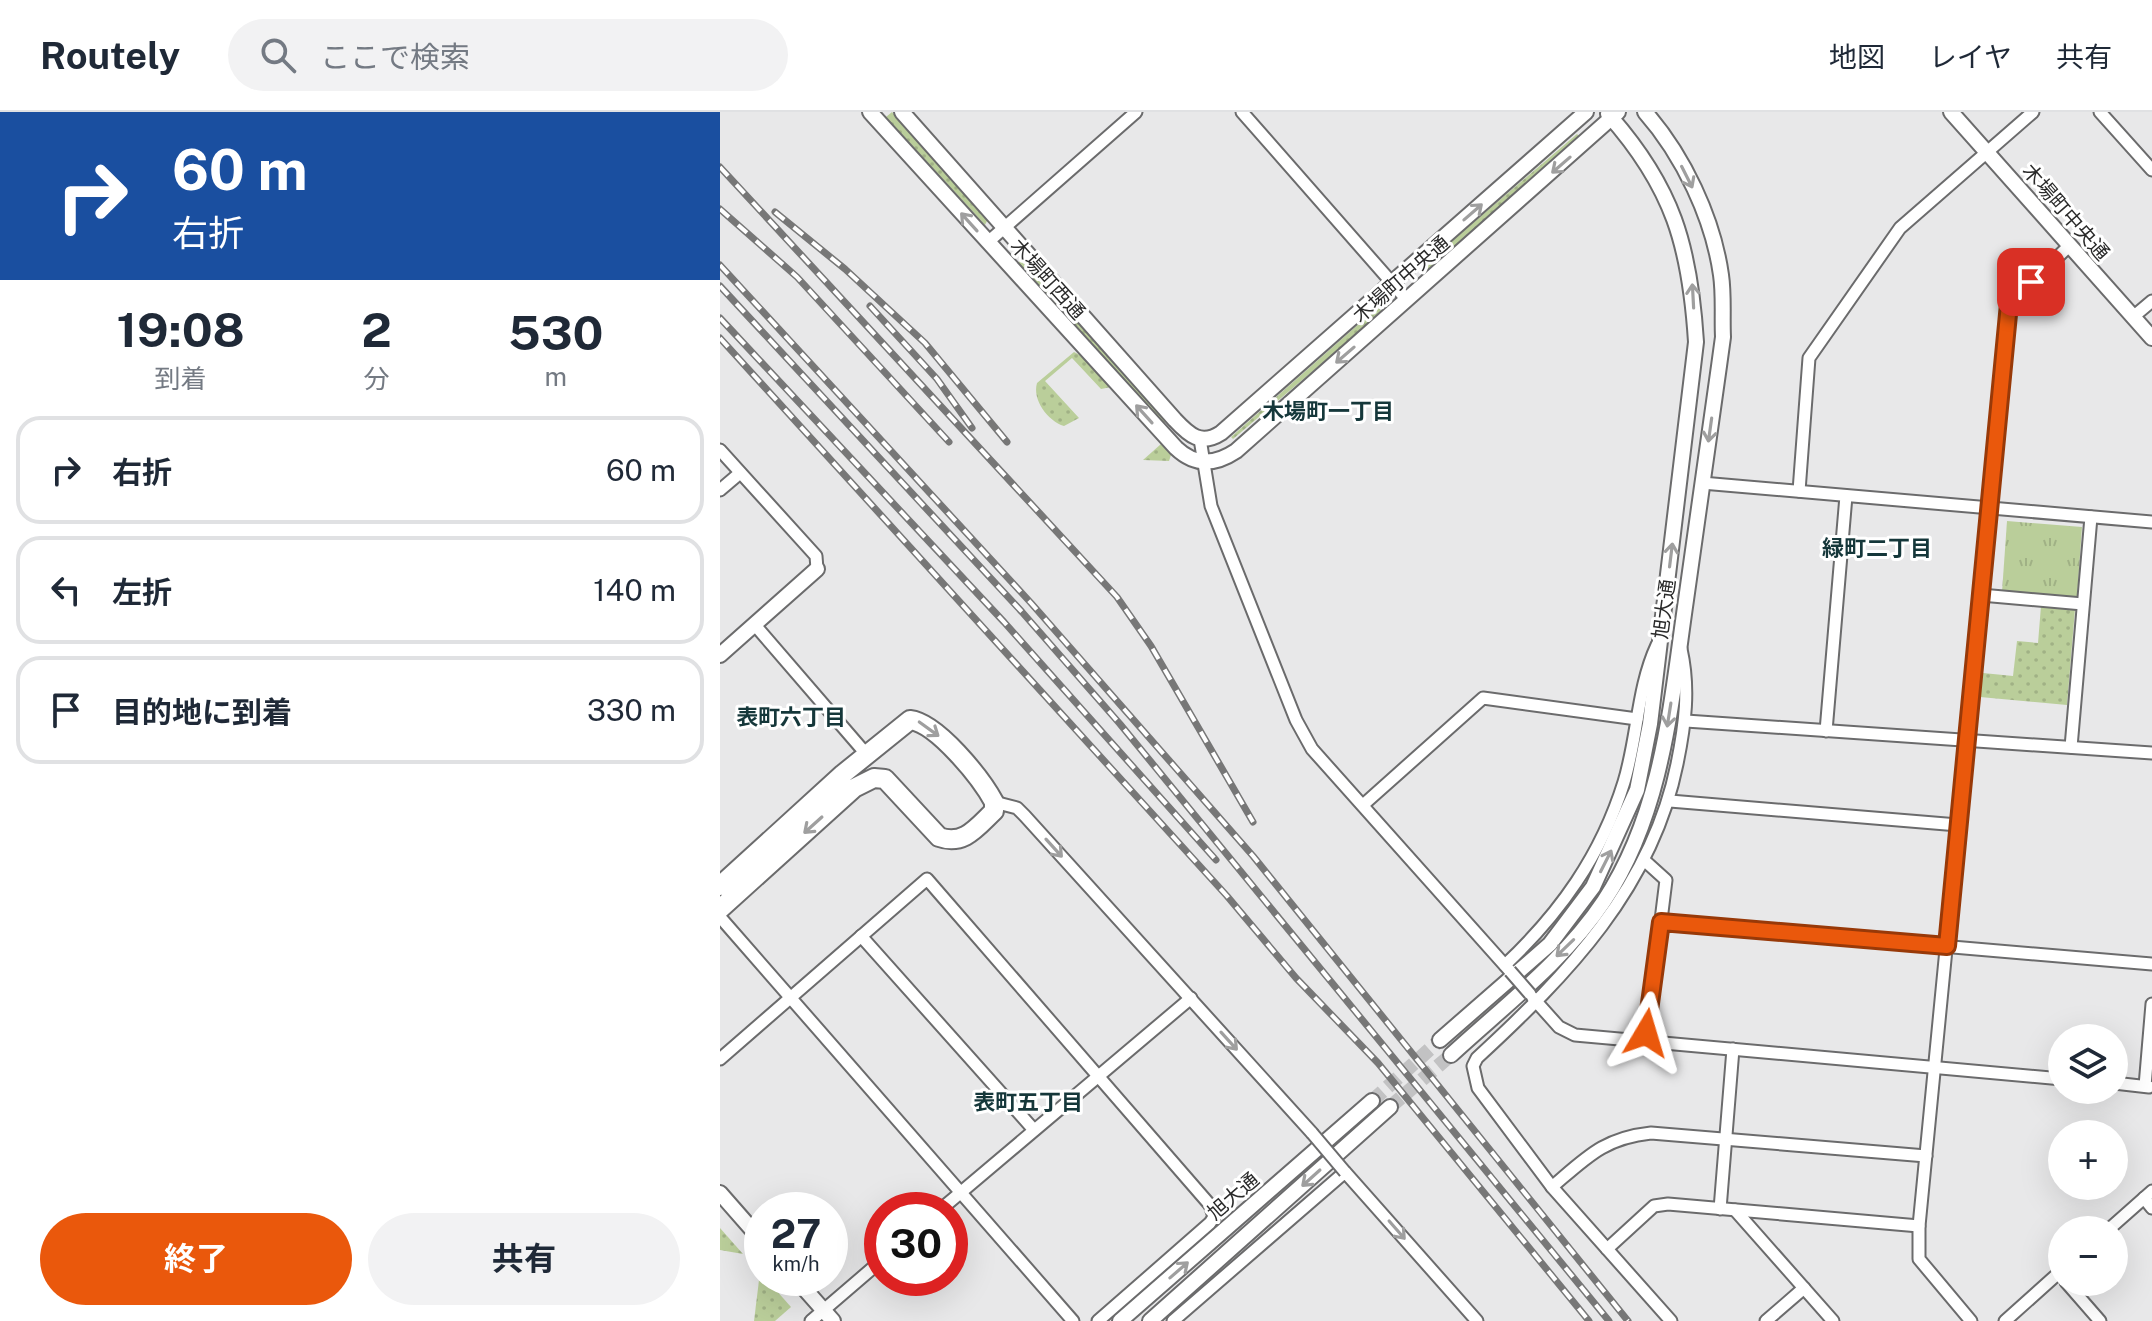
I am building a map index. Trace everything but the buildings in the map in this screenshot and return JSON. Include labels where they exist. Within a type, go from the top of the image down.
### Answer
[{"type":"main road","points":[[720,886],[910,720],[921,721],[935,731],[994,802],[994,811],[972,832],[963,839],[951,841],[939,837],[885,779],[874,778],[854,788],[720,909]]},
{"type":"street","name":"木場町西通","points":[[870,112],[1176,448],[1191,459],[1203,462]]},
{"type":"street","name":"木場町西通","points":[[902,112],[1188,434],[1200,439]]},
{"type":"street","points":[[988,242],[1136,112]]},
{"type":"street","points":[[1242,112],[1407,300]]},
{"type":"street","name":"木場町中央通","points":[[1200,439],[1221,433],[1586,112]]},
{"type":"street","name":"旭大通","points":[[1451,1055],[1573,941],[1604,901],[1628,858],[1652,798],[1668,726],[1723,337],[1721,274],[1710,231],[1690,179],[1645,112]]},
{"type":"street","name":"木場町中央通","points":[[1951,112],[2152,338]]},
{"type":"street","points":[[1799,491],[1809,358],[1900,228],[2033,112]]},
{"type":"street","points":[[2100,112],[2152,170]]},
{"type":"street","name":"木場町中央通","points":[[1203,462],[1218,461],[1236,451],[1612,114]]},
{"type":"street","name":"旭大通","points":[[1440,1040],[1550,944],[1593,887],[1637,790],[1660,638],[1696,342],[1692,281],[1683,238],[1665,195],[1612,114]]},
{"type":"street","points":[[1971,1321],[1919,1259],[1919,1226],[2009,304],[2069,246]]},
{"type":"street","points":[[2133,317],[2152,301]]},
{"type":"street","points":[[1200,439],[1211,506],[1296,720],[1312,749],[1559,1027],[1575,1035],[2048,1078]]},
{"type":"street","points":[[720,450],[816,556],[817,569],[720,655]]},
{"type":"street","points":[[720,490],[740,473]]},
{"type":"street","points":[[1702,483],[2152,522]]},
{"type":"street","points":[[1826,731],[1846,496]]},
{"type":"street","points":[[2071,747],[2091,517]]},
{"type":"street","points":[[1981,595],[2083,604]]},
{"type":"street","points":[[754,624],[867,755]]},
{"type":"street","points":[[1507,968],[1547,925],[1582,877],[1624,782],[1646,670],[1660,638]]},
{"type":"street","points":[[1671,1321],[1552,1187],[1478,1088],[1473,1066],[1534,998],[1588,946],[1645,861],[1670,801],[1686,721],[1686,673],[1680,640]]},
{"type":"street","points":[[1363,805],[1483,698],[1637,719]]},
{"type":"street","points":[[1686,721],[2152,753]]},
{"type":"street","points":[[1670,801],[1958,825]]},
{"type":"street","points":[[994,802],[1017,808],[1191,998],[1477,1321]]},
{"type":"street","points":[[1645,861],[1666,880],[1646,1041]]},
{"type":"street","points":[[720,1059],[927,879],[1210,1205],[1214,1217],[1098,1321]]},
{"type":"street","points":[[720,917],[961,1192],[1191,998]]},
{"type":"street","points":[[1661,922],[2152,964]]},
{"type":"street","points":[[861,936],[1034,1130]]},
{"type":"street","points":[[2128,1084],[2149,1086],[2152,1004]]},
{"type":"street","points":[[1720,1209],[1733,1049]]},
{"type":"street","name":"旭大通","points":[[1120,1321],[1372,1101]]},
{"type":"street","name":"旭大通","points":[[1150,1321],[1390,1107]]},
{"type":"street","points":[[1552,1187],[1597,1148],[1622,1136],[1651,1133],[1926,1156]]},
{"type":"street","points":[[1173,1321],[1345,1172]]},
{"type":"street","points":[[720,1193],[744,1220]]},
{"type":"street","points":[[2127,1216],[2149,1199]]},
{"type":"street","points":[[968,1200],[1073,1321]]},
{"type":"street","points":[[1607,1249],[1654,1206],[1919,1226]]},
{"type":"street","points":[[1735,1210],[1833,1321]]},
{"type":"street","points":[[811,1321],[828,1316],[864,1279]]},
{"type":"street","points":[[2005,1321],[2048,1287]]},
{"type":"street","points":[[1766,1321],[1804,1288]]},
{"type":"street","points":[[811,1296],[828,1316]]},
{"type":"street","points":[[2079,1296],[2100,1321]]},
{"type":"green space","points":[[892,112],[988,219],[985,225],[886,117]]},
{"type":"green space","points":[[1577,134],[1580,137],[1424,274],[1419,269]]},
{"type":"green space","points":[[1022,260],[1166,421],[1164,423],[1017,263]]},
{"type":"green space","points":[[1378,307],[1382,312],[1233,439],[1231,437]]},
{"type":"green space","points":[[1074,352],[1086,358],[1111,387],[1101,389],[1072,358],[1045,381],[1079,418],[1064,426],[1052,420],[1043,409],[1036,390],[1037,383]]},
{"type":"green space","points":[[1161,444],[1171,455],[1169,461],[1143,460]]},
{"type":"green space","points":[[2007,521],[2082,527],[2077,598],[2002,592]]},
{"type":"green space","points":[[2041,606],[2075,609],[2067,705],[1980,697],[1983,673],[2013,676],[2017,641],[2038,643]]},
{"type":"green space","points":[[720,1228],[743,1254],[720,1250]]},
{"type":"green space","points":[[757,1296],[781,1296],[791,1307],[775,1321],[754,1321]]},
{"type":"tunnel","points":[[1372,1101],[1440,1040]]},
{"type":"tunnel","points":[[1390,1107],[1451,1055]]},
{"type":"railway","points":[[720,167],[1117,597],[1151,646],[1253,822]]},
{"type":"railway","points":[[720,209],[797,277],[949,442]]},
{"type":"railway","points":[[775,212],[845,269],[925,343],[1007,442]]},
{"type":"railway","points":[[720,265],[1031,603],[1253,856],[1628,1321]]},
{"type":"railway","points":[[720,286],[1022,612],[1120,724],[1609,1321]]},
{"type":"railway","points":[[870,306],[937,379],[972,428]]},
{"type":"railway","points":[[720,318],[1004,622],[1216,860]]},
{"type":"railway","points":[[720,338],[1227,896],[1296,978],[1378,1063],[1589,1321]]},
{"type":"district","name":"木場町一丁目","points":[[1328,411]]},
{"type":"district","name":"緑町二丁目","points":[[1877,548]]},
{"type":"district","name":"表町六丁目","points":[[791,717]]},
{"type":"district","name":"表町五丁目","points":[[1028,1102]]},
{"type":"route","points":[[1646,1033],[1661,922],[1947,946],[2009,304],[2031,282]]}]
